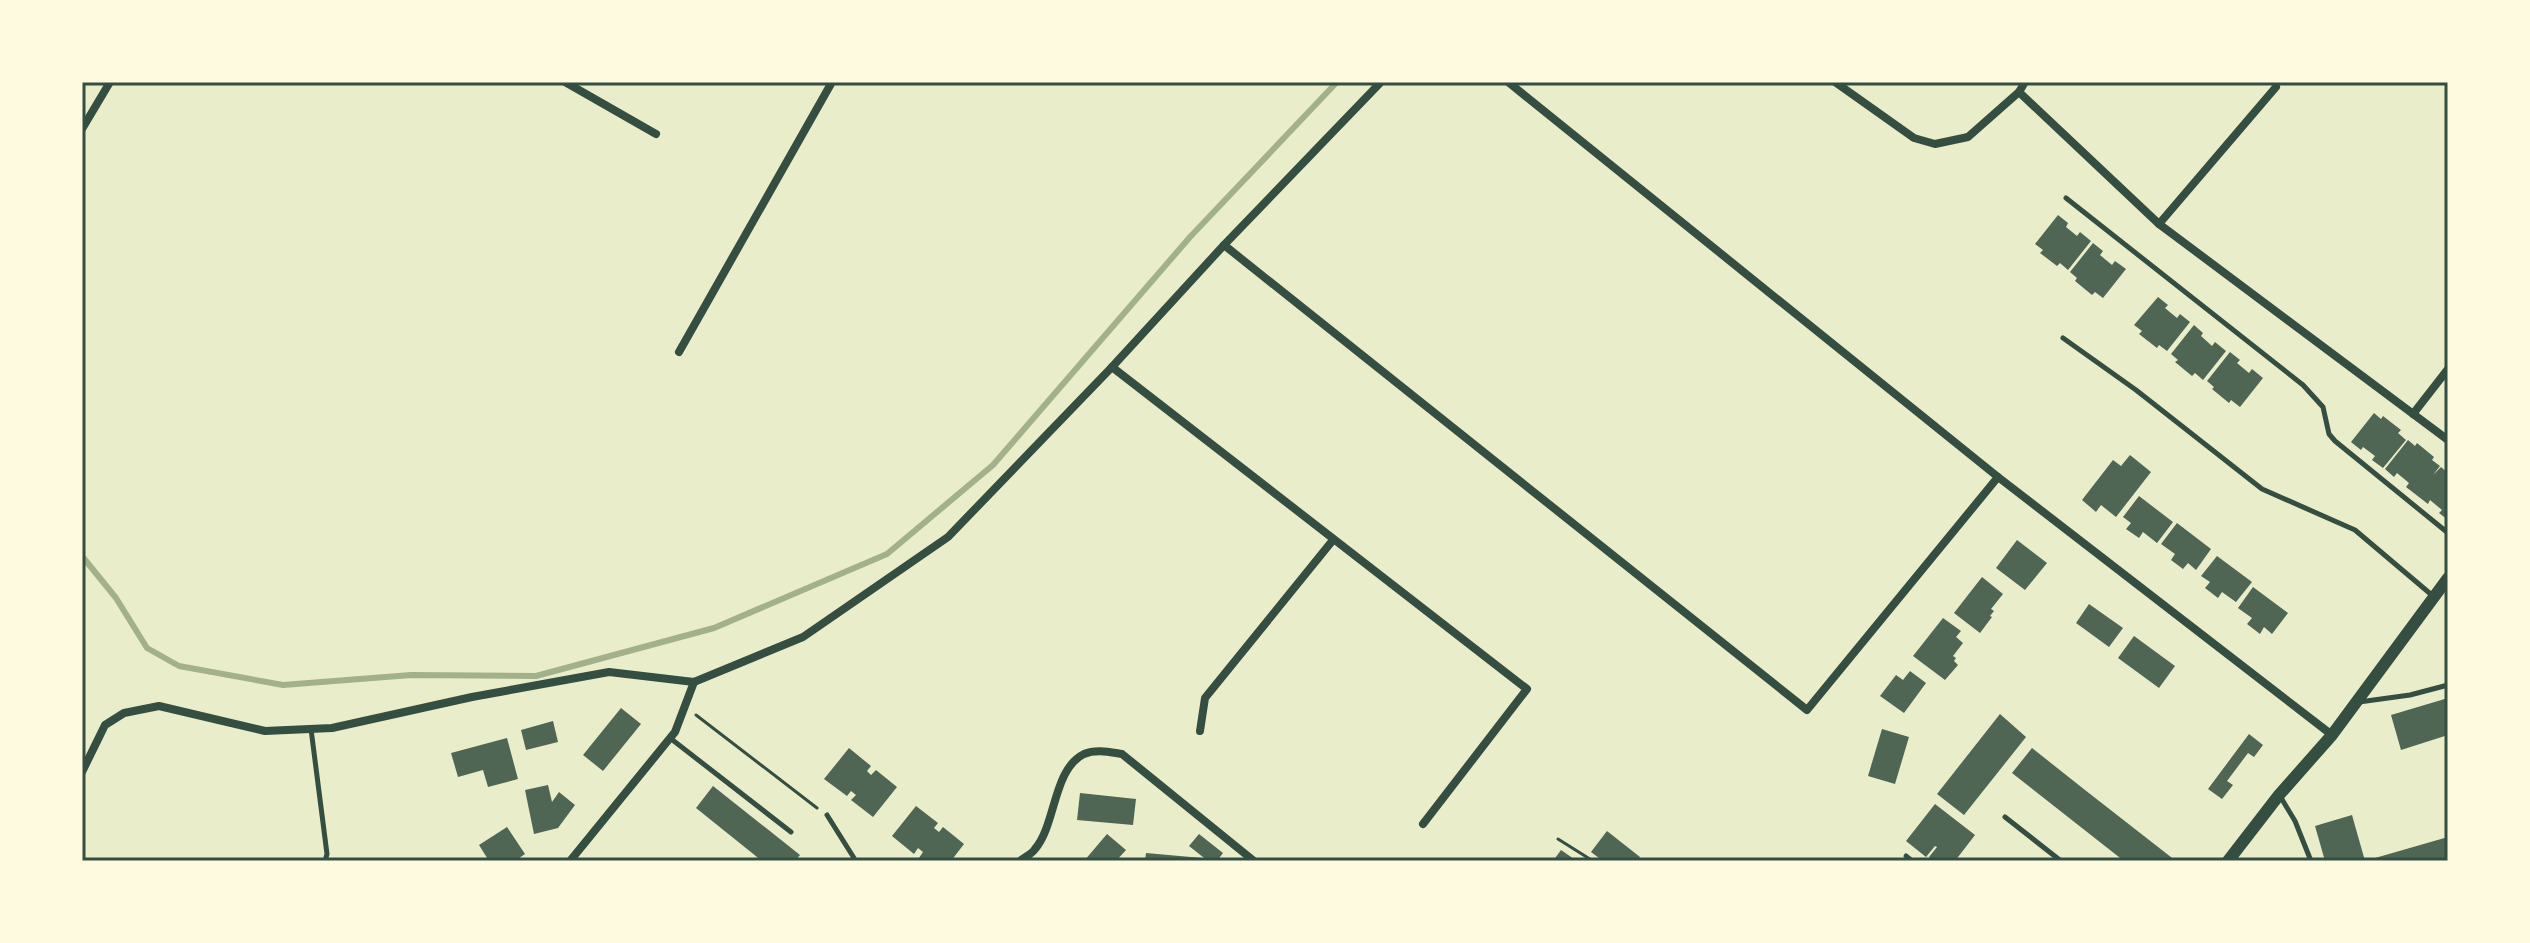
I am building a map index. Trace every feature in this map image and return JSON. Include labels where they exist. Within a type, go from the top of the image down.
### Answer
[{"type":"street","points":[[82,129],[110,82]]},
{"type":"street","points":[[565,82],[656,134]]},
{"type":"street","points":[[679,352],[832,82]]},
{"type":"street","points":[[82,772],[105,725],[124,713],[136,710],[159,706],[265,731],[332,728],[472,697],[609,672],[694,682],[803,637],[948,537],[1381,82]]},
{"type":"street","points":[[1508,82],[1998,477],[2332,735]]},
{"type":"street","points":[[1835,82],[1914,138],[1935,144],[1968,137],[2019,92],[2025,82]]},
{"type":"street","points":[[2159,224],[2276,87]]},
{"type":"street","points":[[2019,92],[2159,224],[2448,440]]},
{"type":"street","points":[[1224,245],[1807,710],[1998,477]]},
{"type":"street","points":[[1112,367],[1527,689],[1423,824]]},
{"type":"street","points":[[2413,414],[2448,369]]},
{"type":"street","points":[[1200,731],[1205,698],[1333,540]]},
{"type":"street","points":[[2228,861],[2279,795],[2332,735],[2448,578]]},
{"type":"street","points":[[570,861],[675,732],[694,682]]},
{"type":"street","points":[[1020,861],[1035,849],[1043,834],[1067,770],[1083,755],[1099,751],[1122,754],[1254,861]]},
{"type":"lane","points":[[2066,198],[2303,385],[2323,407],[2329,434],[2335,441],[2448,533]]},
{"type":"lane","points":[[2063,338],[2136,390],[2262,489],[2355,530],[2434,596]]},
{"type":"lane","points":[[2357,702],[2410,695],[2448,685]]},
{"type":"lane","points":[[311,729],[327,854],[325,861]]},
{"type":"lane","points":[[670,738],[791,832]]},
{"type":"lane","points":[[2279,795],[2295,821],[2311,861]]},
{"type":"lane","points":[[827,815],[854,860]]},
{"type":"lane","points":[[2005,817],[2061,861]]},
{"type":"lane","points":[[1906,856],[1912,861]]},
{"type":"path","points":[[698,717],[810,803]]},
{"type":"path","points":[[1558,839],[1593,861]]},
{"type":"building","points":[[2058,215],[2077,236],[2080,232],[2091,241],[2068,270],[2040,253],[2043,250],[2035,244]]},
{"type":"building","points":[[2093,243],[2103,251],[2100,255],[2112,265],[2115,261],[2126,269],[2103,298],[2095,292],[2092,295],[2075,281],[2077,278],[2070,272]]},
{"type":"building","points":[[2158,297],[2177,318],[2180,314],[2190,322],[2167,351],[2159,345],[2157,348],[2139,334],[2142,331],[2134,325]]},
{"type":"building","points":[[2194,325],[2212,346],[2215,342],[2226,351],[2203,380],[2195,373],[2192,376],[2175,362],[2178,360],[2171,354]]},
{"type":"building","points":[[2230,352],[2249,373],[2252,369],[2263,378],[2240,407],[2231,400],[2229,403],[2207,381]]},
{"type":"building","points":[[2374,413],[2401,430],[2398,433],[2406,440],[2383,468],[2372,460],[2375,456],[2351,442]]},
{"type":"building","points":[[2408,440],[2415,446],[2417,443],[2434,457],[2432,460],[2440,466],[2433,475],[2441,467],[2448,473],[2448,520],[2430,500],[2428,504],[2406,487],[2409,483],[2397,473],[2394,477],[2385,469]]},
{"type":"building","points":[[2130,455],[2151,472],[2116,517],[2101,505],[2096,512],[2082,500],[2113,460],[2121,466]]},
{"type":"building","points":[[2139,496],[2173,522],[2157,543],[2143,532],[2139,538],[2126,529],[2131,523],[2123,517]]},
{"type":"building","points":[[2177,523],[2211,549],[2196,570],[2188,563],[2183,569],[2171,560],[2175,554],[2161,544]]},
{"type":"building","points":[[2017,540],[2047,563],[2025,590],[1996,568]]},
{"type":"building","points":[[2217,556],[2252,582],[2236,602],[2222,592],[2218,598],[2205,588],[2210,582],[2201,576]]},
{"type":"building","points":[[1982,577],[2003,594],[1991,609],[1994,611],[1992,617],[1980,633],[1954,613]]},
{"type":"building","points":[[2253,587],[2288,613],[2272,634],[2264,627],[2260,634],[2247,624],[2252,618],[2238,608]]},
{"type":"building","points":[[2089,604],[2123,628],[2109,647],[2076,623]]},
{"type":"building","points":[[1943,618],[1961,631],[1956,637],[1963,643],[1953,656],[1958,665],[1945,680],[1913,656]]},
{"type":"building","points":[[2134,636],[2175,666],[2159,688],[2118,658]]},
{"type":"building","points":[[1910,671],[1926,683],[1904,713],[1880,696],[1896,675],[1903,680]]},
{"type":"building","points":[[2448,698],[2448,735],[2401,750],[2391,715]]},
{"type":"building","points":[[621,708],[641,724],[603,771],[583,755]]},
{"type":"building","points":[[2000,714],[2026,737],[1964,815],[1937,794]]},
{"type":"building","points":[[553,721],[558,742],[526,750],[521,730]]},
{"type":"building","points":[[1882,729],[1909,737],[1895,784],[1868,776]]},
{"type":"building","points":[[2249,734],[2263,745],[2254,757],[2248,753],[2227,781],[2233,785],[2222,799],[2208,789]]},
{"type":"building","points":[[507,738],[518,779],[488,787],[483,770],[458,777],[451,753]]},
{"type":"building","points":[[849,748],[871,766],[867,771],[871,775],[876,770],[897,787],[873,817],[851,800],[856,795],[851,791],[847,796],[824,779]]},
{"type":"building","points":[[2032,748],[2176,861],[2124,861],[2012,773]]},
{"type":"building","points":[[548,785],[552,802],[559,792],[575,805],[558,828],[534,834],[525,790]]},
{"type":"building","points":[[713,786],[800,855],[795,861],[762,861],[696,808]]},
{"type":"building","points":[[1080,793],[1136,799],[1133,825],[1077,820]]},
{"type":"building","points":[[1935,804],[1975,835],[1955,861],[1933,861],[1929,857],[1937,847],[1926,857],[1906,841]]},
{"type":"building","points":[[916,806],[938,823],[934,828],[939,832],[943,827],[964,844],[951,861],[923,861],[919,858],[923,852],[918,848],[914,854],[892,836]]},
{"type":"building","points":[[2352,815],[2365,861],[2325,861],[2315,826]]},
{"type":"building","points":[[507,827],[525,854],[515,861],[489,861],[479,845]]},
{"type":"building","points":[[1607,831],[1640,857],[1637,861],[1603,861],[1591,852]]},
{"type":"building","points":[[1107,834],[1126,850],[1116,861],[1084,861]]},
{"type":"building","points":[[1199,834],[1223,853],[1217,861],[1208,861],[1189,846]]},
{"type":"building","points":[[2448,837],[2448,861],[2368,861],[2368,860]]},
{"type":"building","points":[[1561,850],[1574,859],[1573,861],[1553,861]]},
{"type":"building","points":[[1146,853],[1202,858],[1201,861],[1145,861]]},
{"type":"waterway","points":[[82,556],[116,598],[147,648],[179,666],[283,685],[411,675],[536,676],[714,628],[887,554],[993,465],[1190,237],[1337,82]]}]
